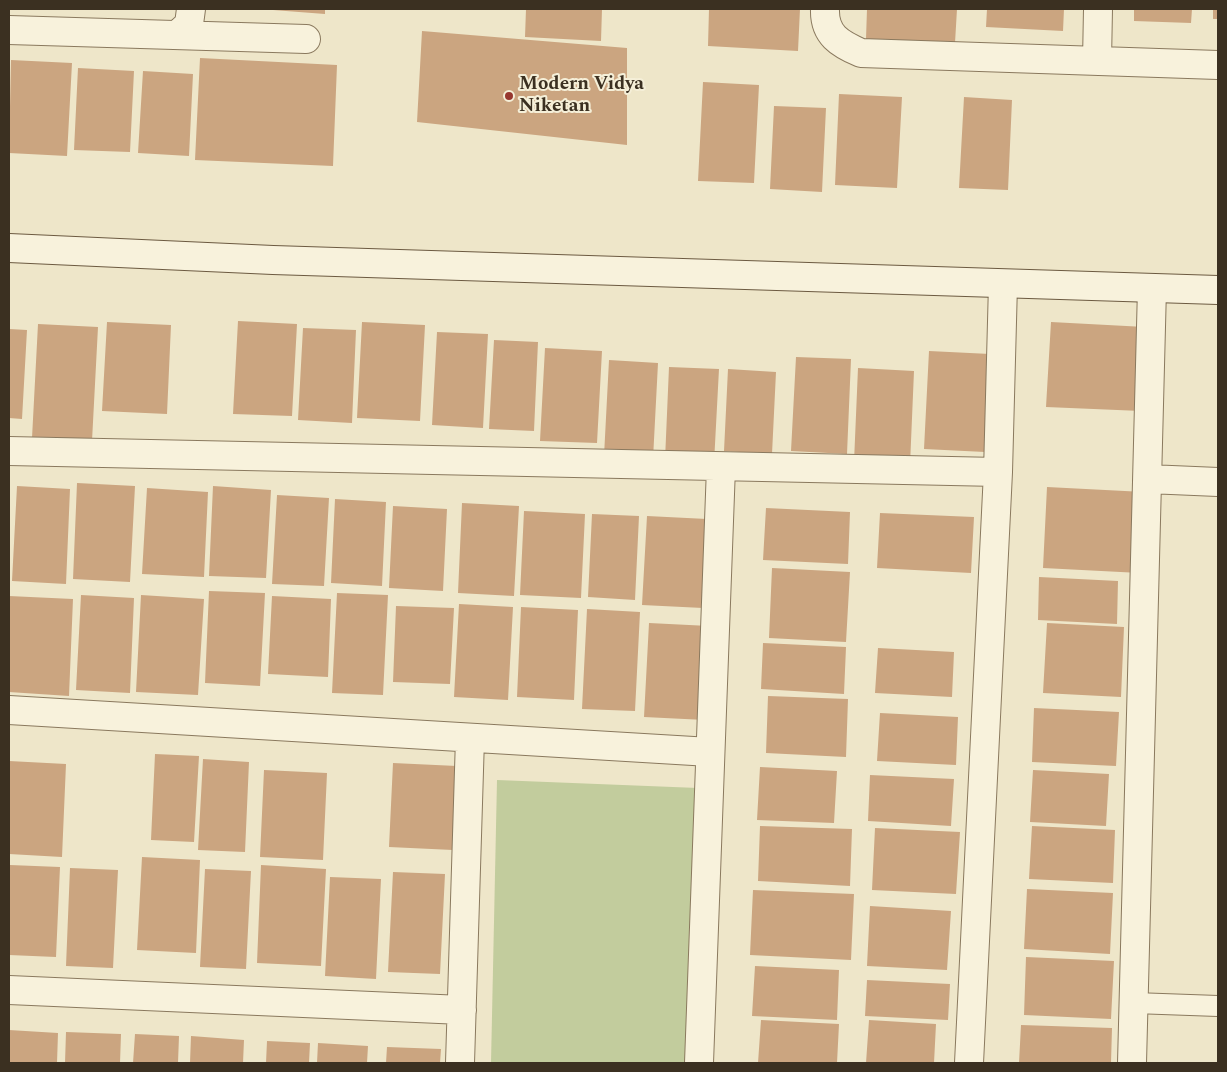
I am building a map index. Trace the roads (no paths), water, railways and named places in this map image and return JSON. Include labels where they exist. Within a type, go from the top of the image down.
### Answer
[{"type":"street","points":[[177,35],[189,24],[190,9]]},
{"type":"street","points":[[825,9],[827,29],[839,43],[861,53],[1218,65]]},
{"type":"street","points":[[1097,61],[1098,9]]},
{"type":"street","points":[[9,30],[306,39]]},
{"type":"street","points":[[9,248],[283,260],[1218,290]]},
{"type":"street","points":[[969,1063],[998,472],[1004,284]]},
{"type":"street","points":[[1132,1063],[1152,288]]},
{"type":"street","points":[[9,451],[998,472]]},
{"type":"street","points":[[699,1063],[721,467]]},
{"type":"street","points":[[1148,479],[1218,482]]},
{"type":"street","points":[[9,710],[710,752]]},
{"type":"street","points":[[460,1063],[470,738]]},
{"type":"street","points":[[9,990],[462,1010]]},
{"type":"lane","points":[[1134,1003],[1218,1006]]},
{"type":"place","name":"Modern Vidya Niketan","points":[[509,96]]}]
